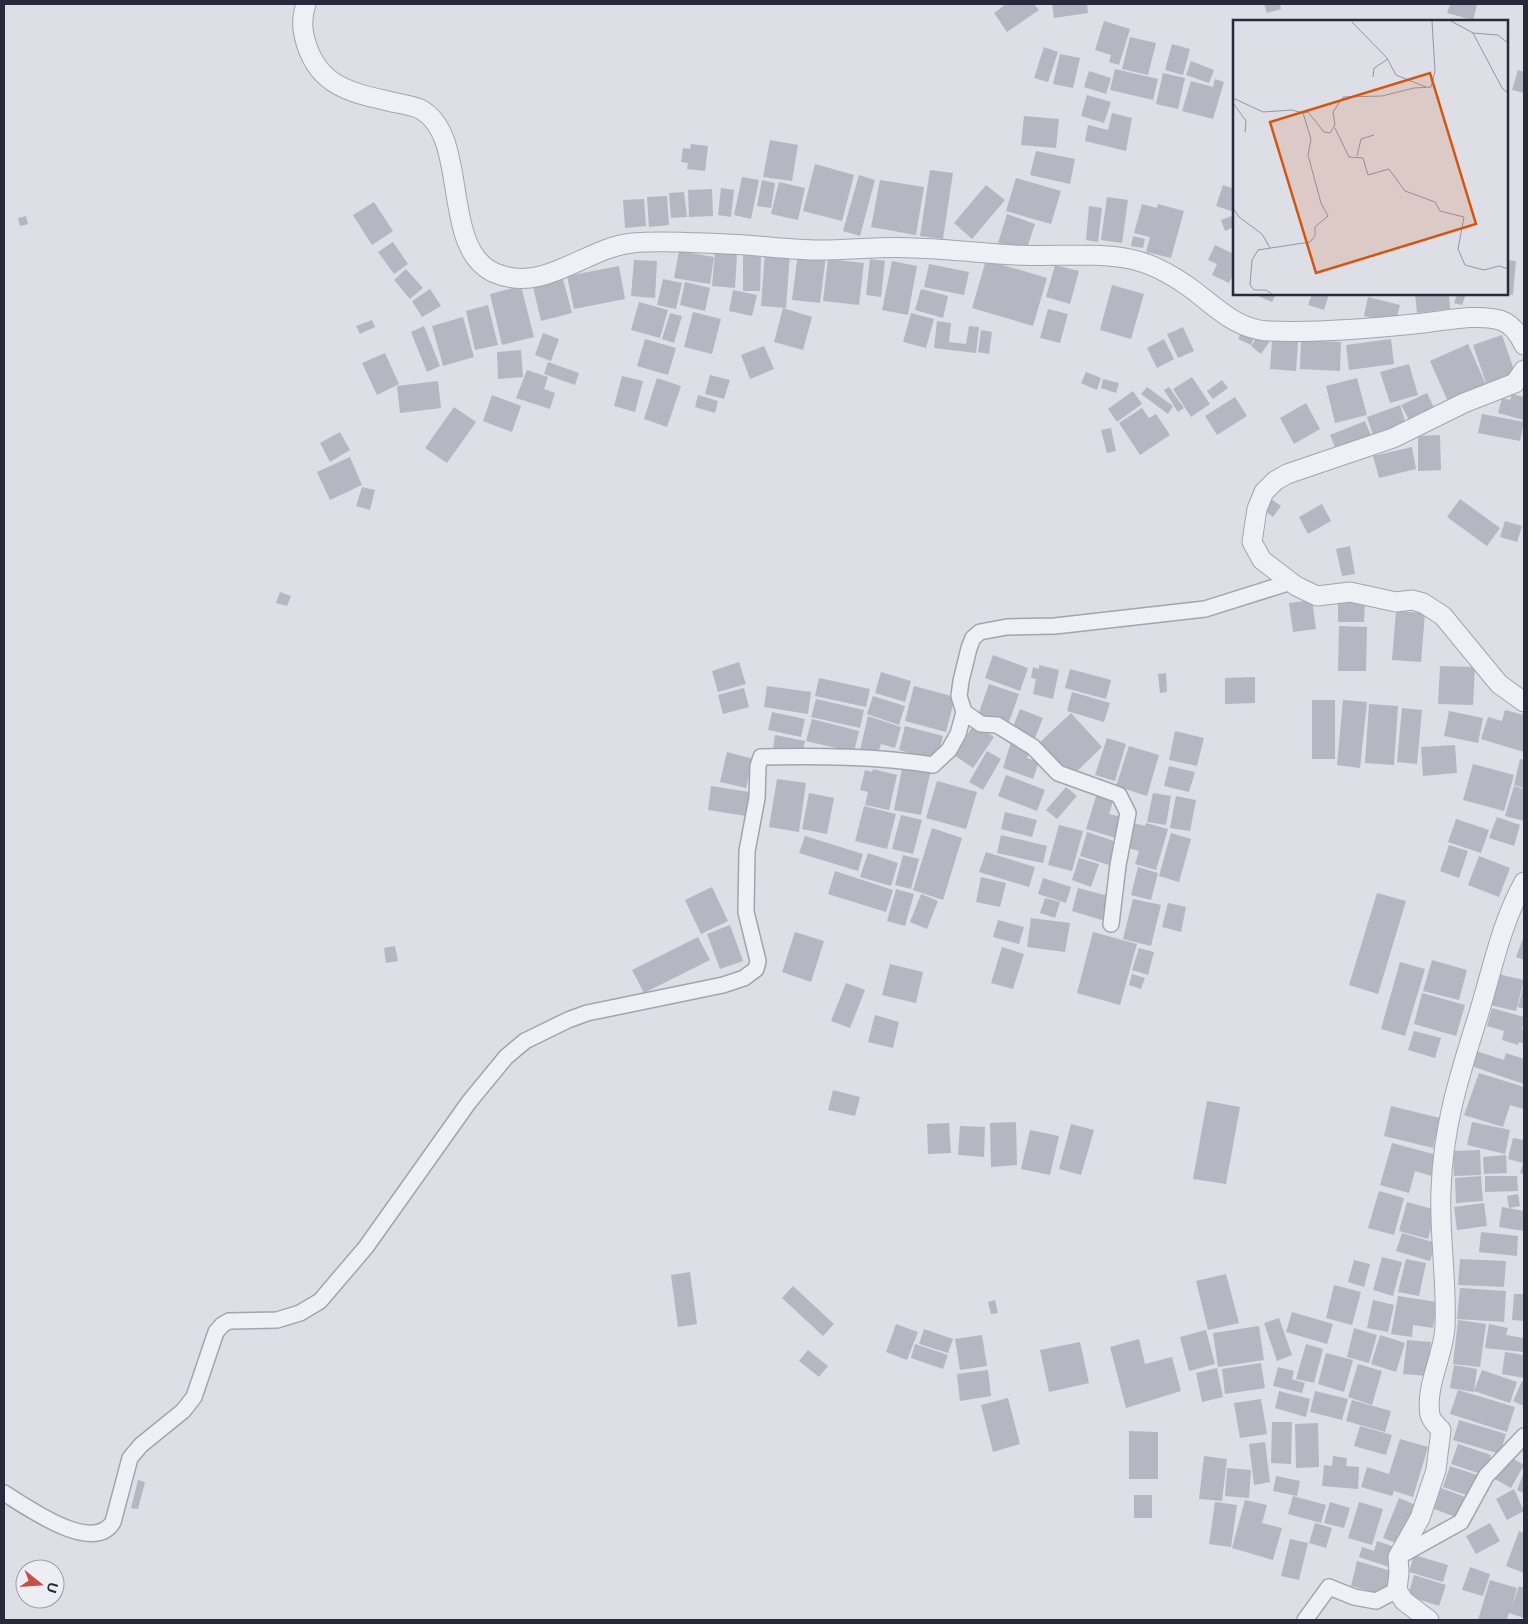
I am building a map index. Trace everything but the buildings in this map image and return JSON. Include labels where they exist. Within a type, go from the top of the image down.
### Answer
[{"type":"street","points":[[306,4],[302,32],[310,54],[323,74],[347,91],[416,107],[432,116],[440,128],[446,145],[466,236],[481,263],[495,273],[524,278],[540,277],[551,274],[597,252],[633,243],[730,244],[816,250],[912,247],[1040,256],[1113,256],[1136,260],[1165,272],[1186,285],[1229,318],[1256,330],[1353,330],[1482,318],[1505,322],[1521,335]]},
{"type":"street","points":[[1524,370],[1515,383],[1464,403],[1393,438],[1287,474],[1274,481],[1264,492],[1257,509],[1252,542],[1262,560],[1291,582],[1317,596],[1350,592],[1396,602],[1412,600],[1423,602],[1443,616],[1498,684],[1524,702]]},
{"type":"street","points":[[4,1493],[55,1523],[82,1533],[94,1535],[108,1529],[116,1512],[130,1458],[141,1445],[183,1411],[194,1397],[216,1332],[222,1324],[229,1321],[277,1320],[300,1313],[320,1301],[366,1247],[469,1102],[506,1057],[526,1041],[575,1018],[606,1008],[723,985],[751,975],[756,969],[758,961],[746,912],[746,851],[757,798],[758,766],[761,757],[830,756],[904,760],[933,765],[949,750],[958,734],[964,712],[959,696],[961,681],[969,648],[973,638],[980,632],[1007,627],[1055,626],[1205,609],[1291,582]]},
{"type":"street","points":[[964,712],[981,724],[997,725],[1033,747],[1058,773],[1119,795],[1128,813],[1118,864],[1111,924]]},
{"type":"street","points":[[1429,1620],[1404,1602],[1397,1590],[1398,1558],[1420,1518],[1436,1470],[1440,1430],[1430,1417],[1430,1396],[1445,1328],[1446,1270],[1441,1191],[1450,1107],[1509,909],[1524,882]]},
{"type":"street","points":[[1398,1558],[1461,1522],[1486,1476],[1524,1436]]},
{"type":"street","points":[[1305,1620],[1329,1587],[1354,1597],[1376,1601],[1397,1590]]}]
